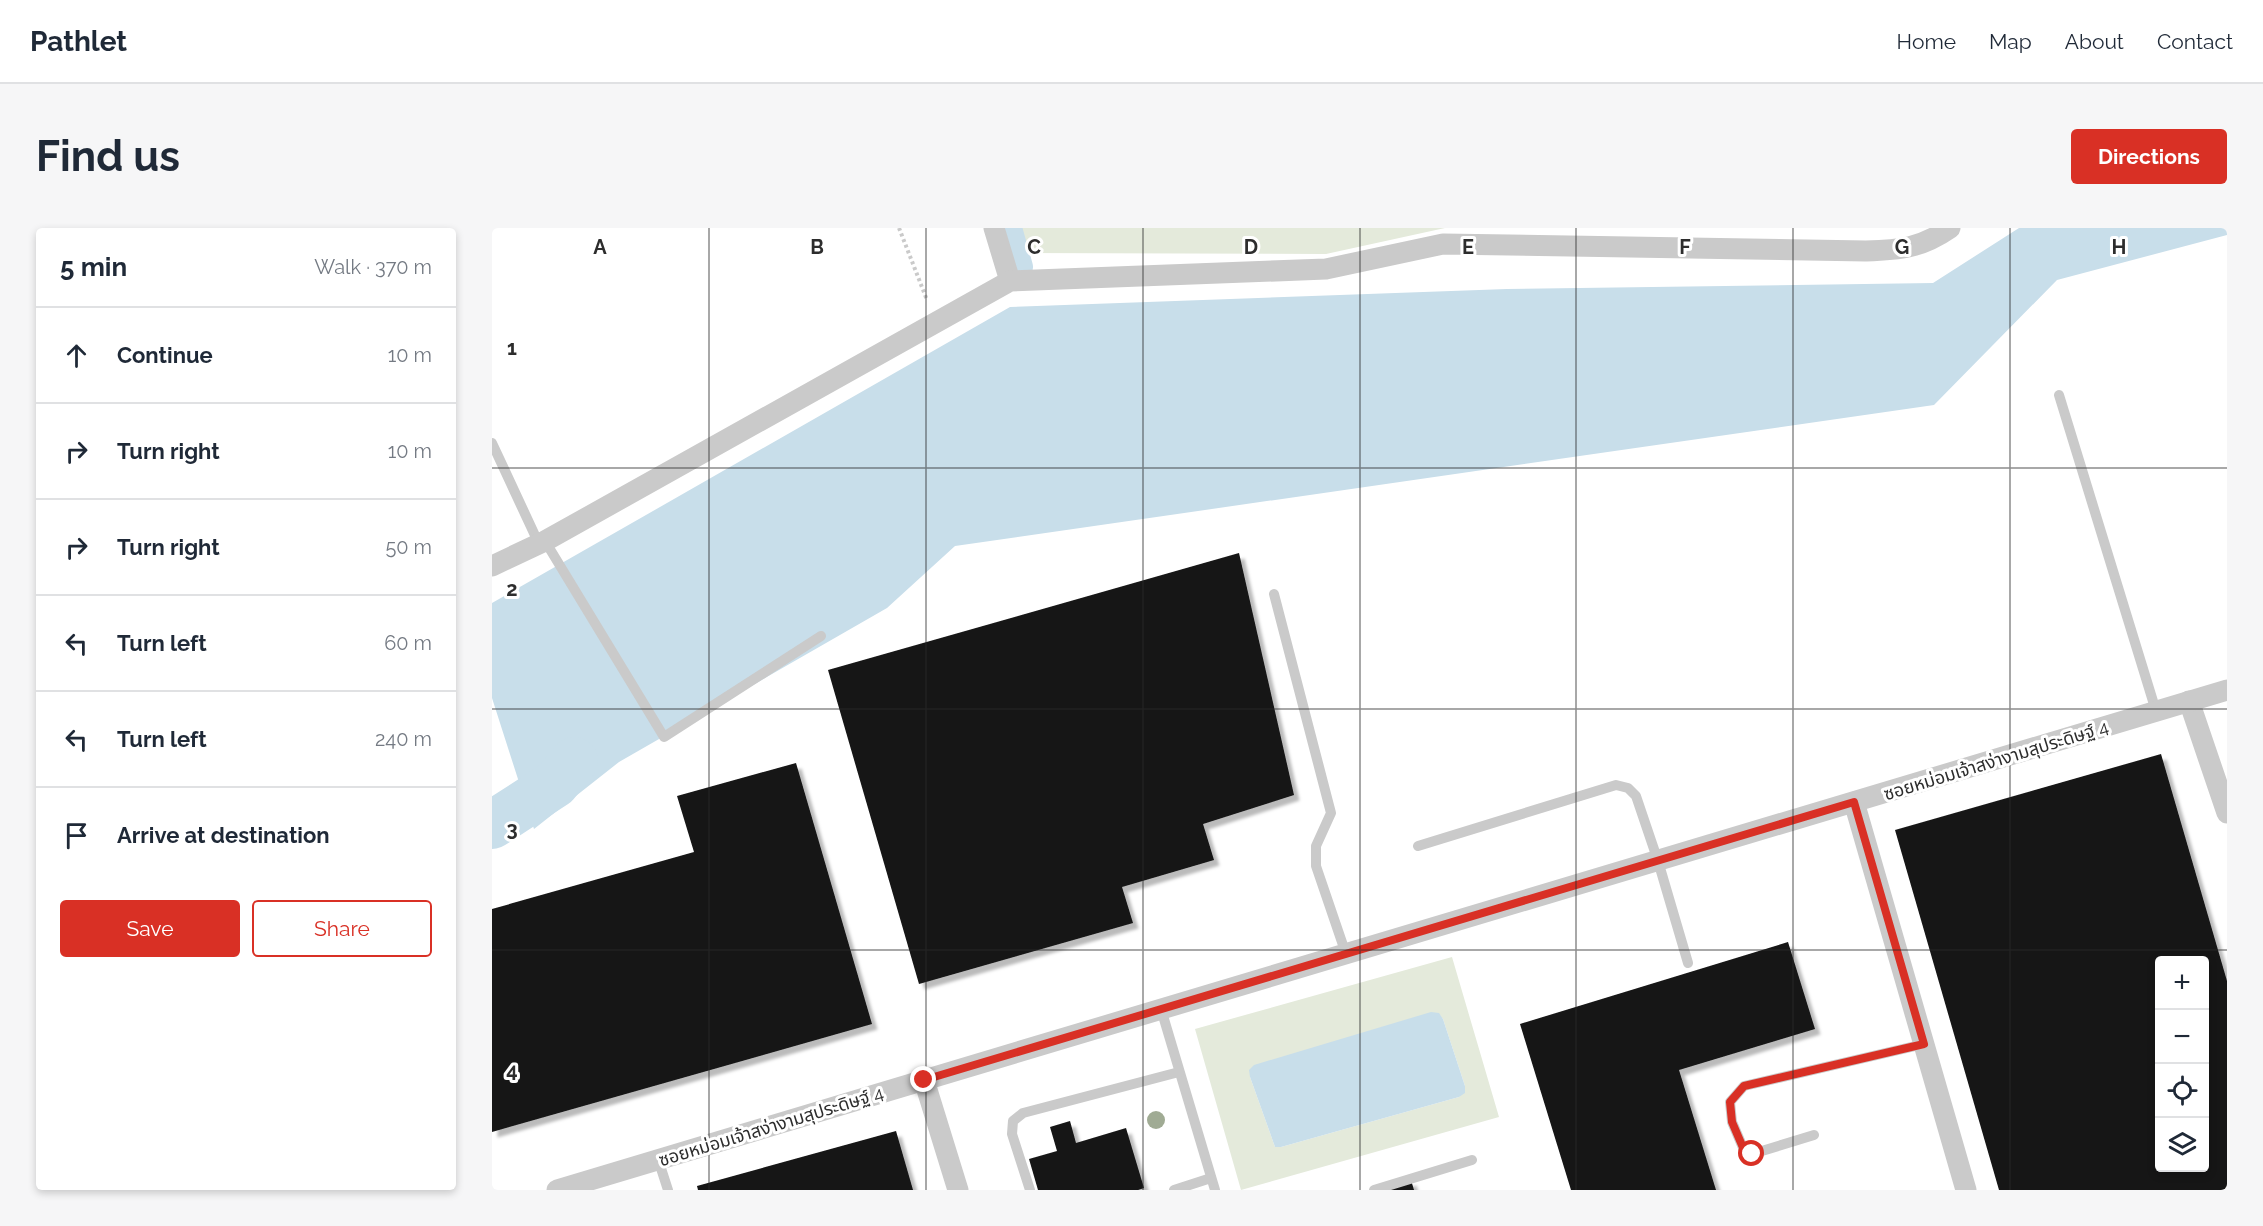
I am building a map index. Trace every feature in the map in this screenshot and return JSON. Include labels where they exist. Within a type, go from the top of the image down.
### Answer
[{"type":"street","points":[[993,228],[1010,281]]},
{"type":"street","points":[[492,566],[542,542],[1010,281],[1326,269],[1443,244],[1903,250],[1933,240],[1950,228]]},
{"type":"street","name":"ซอยหม่อมเจ้าสง่างามสุประดิษฐ์ 4","points":[[557,1190],[2227,690]]},
{"type":"street","points":[[2189,701],[2227,813]]},
{"type":"street","points":[[1854,802],[1966,1190]]},
{"type":"street","points":[[924,1080],[958,1190]]},
{"type":"lane","points":[[2059,394],[2156,711]]},
{"type":"lane","points":[[492,443],[542,542],[561,566],[664,737],[820,636]]},
{"type":"lane","points":[[1274,594],[1331,813],[1316,846],[1316,866],[1346,954]]},
{"type":"lane","points":[[1418,846],[1616,785],[1628,788],[1636,796],[1688,963]]},
{"type":"lane","points":[[1161,1009],[1215,1190]]},
{"type":"lane","points":[[1814,1135],[1752,1154],[1744,1150],[1732,1122],[1730,1102],[1744,1086],[1924,1044]]},
{"type":"lane","points":[[1030,1190],[1012,1134],[1013,1121],[1023,1113],[1179,1072]]},
{"type":"lane","points":[[658,1160],[668,1190]]},
{"type":"lane","points":[[1374,1190],[1472,1160]]},
{"type":"lane","points":[[1174,1190],[1211,1178]]},
{"type":"path","points":[[899,228],[936,323]]},
{"type":"green space","points":[[1002,228],[1445,228],[1326,254],[1009,253]]},
{"type":"green space","points":[[1452,957],[1499,1117],[1241,1190],[1195,1029]],"holes":[[[1438,1013],[1443,1019],[1465,1086],[1459,1097],[1275,1147],[1250,1077]]]},
{"type":"water","points":[[2019,228],[2227,228],[2227,235],[2057,280],[1934,405],[955,546],[887,608],[619,762],[534,829],[492,698],[492,603],[1010,307],[1507,289],[1933,283]]},
{"type":"water","points":[[1431,1012],[1439,1013],[1443,1019],[1465,1086],[1465,1093],[1459,1097],[1275,1147],[1250,1077],[1249,1070],[1254,1065]]},
{"type":"building","points":[[1239,553],[1294,795],[1203,824],[1214,860],[1122,887],[1133,923],[919,984],[828,670]]},
{"type":"building","points":[[2161,754],[2227,981],[2227,1190],[1999,1190],[1895,830]]},
{"type":"building","points":[[796,763],[872,1024],[492,1132],[492,909],[694,852],[677,796]]},
{"type":"building","points":[[1788,942],[1815,1029],[1679,1070],[1716,1190],[1571,1190],[1520,1024]]},
{"type":"building","points":[[1070,1121],[1076,1143],[1126,1128],[1144,1188],[1138,1190],[1038,1190],[1029,1159],[1057,1151],[1050,1127]]},
{"type":"building","points":[[896,1131],[913,1190],[698,1190],[697,1186]]},
{"type":"building","points":[[1411,1180],[1414,1190],[1382,1190]]},
{"type":"waterway","points":[[1008,228],[1019,267]]},
{"type":"waterway","points":[[492,825],[555,784],[574,761]]},
{"type":"route","points":[[924,1080],[1854,802],[1924,1044],[1744,1086],[1730,1102],[1732,1122],[1744,1150],[1752,1154]]}]
